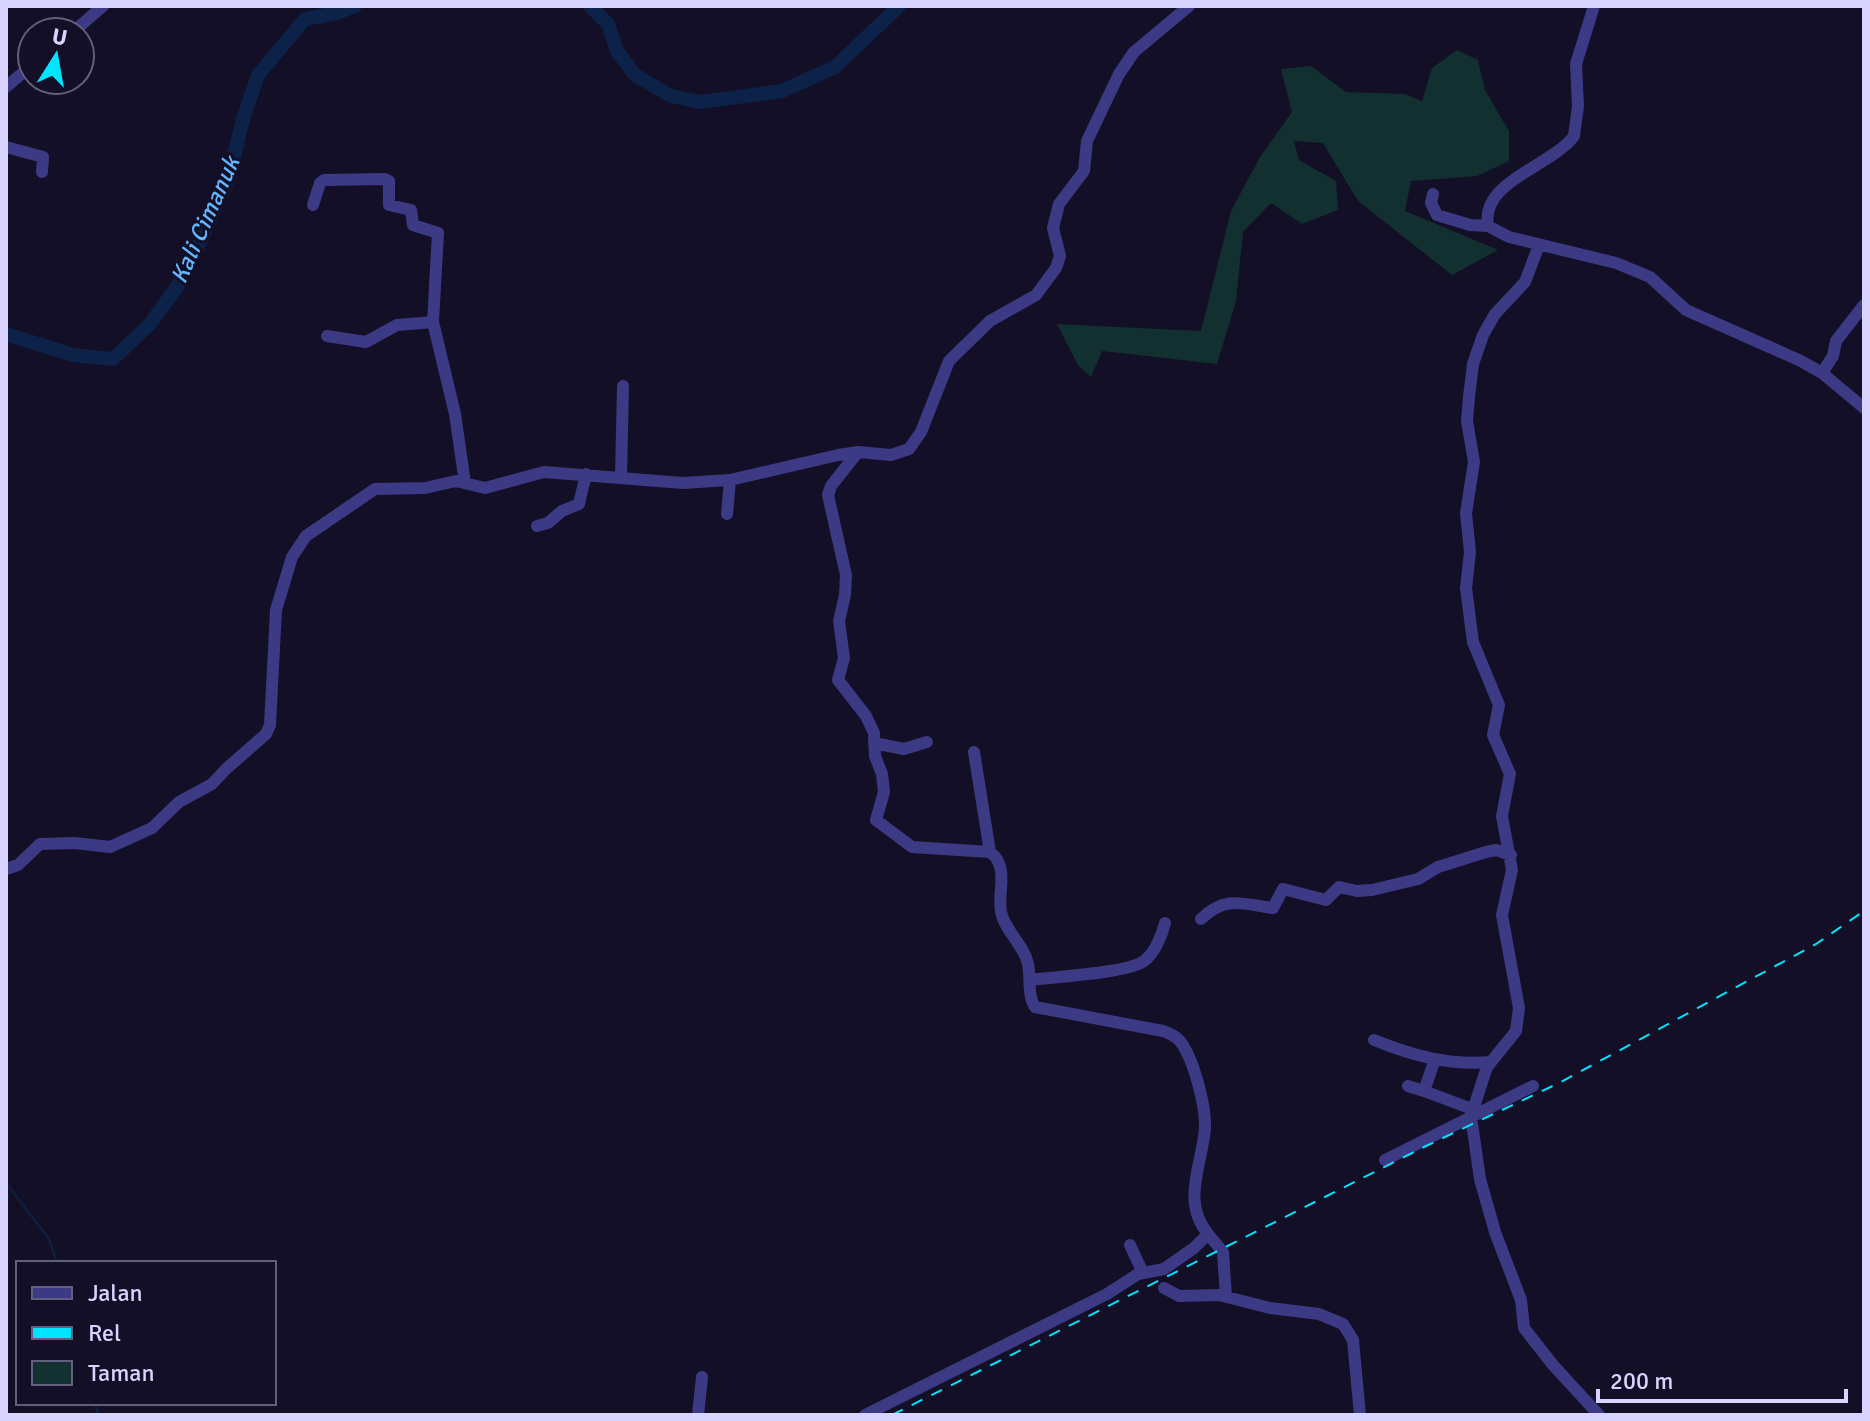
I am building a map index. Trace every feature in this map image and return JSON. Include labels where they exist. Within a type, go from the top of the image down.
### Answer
[{"type":"street","points":[[6,869],[18,865],[35,847],[49,842],[115,846],[152,828],[179,802],[212,784],[269,729],[276,610],[292,557],[303,540],[375,489],[425,488],[456,481],[485,488],[505,485],[530,474],[586,474],[683,483],[730,480],[858,452],[891,455],[909,449],[921,432],[949,361],[990,321],[1036,295],[1042,288],[1060,256],[1053,228],[1059,204],[1084,171],[1087,141],[1123,66],[1134,52],[1189,6]]},
{"type":"street","points":[[1498,232],[1488,208],[1500,191],[1574,136],[1576,64],[1594,6]]},
{"type":"street","points":[[6,147],[43,157],[42,172]]},
{"type":"street","points":[[313,205],[320,183],[324,180],[388,180],[389,205],[411,210],[413,225],[438,233],[433,322],[455,414],[465,483]]},
{"type":"street","points":[[1433,194],[1431,203],[1437,215],[1640,272],[1662,285],[1691,313],[1801,361],[1822,373],[1864,408]]},
{"type":"street","points":[[1539,245],[1525,282],[1495,314],[1483,335],[1473,364],[1467,421],[1474,462],[1466,513],[1470,552],[1466,588],[1473,642],[1499,705],[1493,735],[1510,774],[1502,816],[1511,855],[1511,881],[1502,915],[1519,1008],[1516,1031],[1490,1062],[1472,1112],[1480,1179],[1495,1232],[1521,1300],[1524,1328],[1599,1415]]},
{"type":"street","points":[[1822,373],[1833,356],[1836,341],[1864,305]]},
{"type":"street","points":[[327,336],[366,342],[397,325],[433,322]]},
{"type":"street","points":[[621,477],[623,386]]},
{"type":"street","points":[[858,452],[831,486],[828,495],[846,575],[839,621],[844,658],[838,680],[872,727],[875,756],[884,785],[883,799],[875,817],[877,823],[912,847],[990,852],[996,857],[1001,870],[1002,914],[1025,954],[1032,1004],[1039,1009],[1163,1031],[1181,1042],[1189,1056],[1204,1111],[1194,1211],[1223,1252],[1226,1297]]},
{"type":"street","points":[[537,526],[548,523],[562,511],[579,504],[586,474]]},
{"type":"street","points":[[727,514],[730,480]]},
{"type":"street","points":[[874,743],[904,749],[927,742]]},
{"type":"street","points":[[974,752],[990,852]]},
{"type":"street","points":[[1201,919],[1226,902],[1273,908],[1283,889],[1326,900],[1339,887],[1372,890],[1418,879],[1438,867],[1486,852],[1501,851],[1511,855]]},
{"type":"street","points":[[1030,980],[1122,968],[1144,962],[1165,923]]},
{"type":"street","points":[[1374,1040],[1397,1050],[1435,1059],[1457,1063],[1490,1062]]},
{"type":"street","points":[[1424,1091],[1435,1059]]},
{"type":"street","points":[[1408,1086],[1472,1112]]},
{"type":"street","points":[[1385,1160],[1472,1112],[1533,1086]]},
{"type":"street","points":[[865,1415],[1143,1273],[1164,1269],[1208,1234]]},
{"type":"street","points":[[1130,1245],[1143,1273]]},
{"type":"street","points":[[1164,1288],[1179,1296],[1204,1293],[1270,1308],[1319,1314],[1343,1324],[1353,1340],[1360,1415]]},
{"type":"street","points":[[698,1415],[702,1377]]},
{"type":"green space","points":[[1457,50],[1478,60],[1485,90],[1509,131],[1509,161],[1477,176],[1411,181],[1405,211],[1498,250],[1452,275],[1358,201],[1323,143],[1294,141],[1299,160],[1336,181],[1338,210],[1302,224],[1271,203],[1243,232],[1236,301],[1217,364],[1102,351],[1091,377],[1078,365],[1057,324],[1201,331],[1231,211],[1260,157],[1292,112],[1281,69],[1311,66],[1346,92],[1405,94],[1422,101],[1432,68]]},
{"type":"waterway","name":"Kali Cimanuk","points":[[6,334],[73,355],[113,359],[150,324],[177,287],[201,240],[229,177],[258,75],[305,19],[355,6]]},
{"type":"waterway","name":"Kali Cimanuk","points":[[590,6],[608,24],[617,51],[635,75],[671,96],[700,102],[782,91],[835,67],[899,6]]},
{"type":"waterway","points":[[6,1183],[49,1239],[56,1261]]},
{"type":"waterway","points":[[96,1405],[98,1415]]},
{"type":"railway","points":[[892,1415],[1426,1146],[1561,1082],[1816,944],[1864,911]]}]
